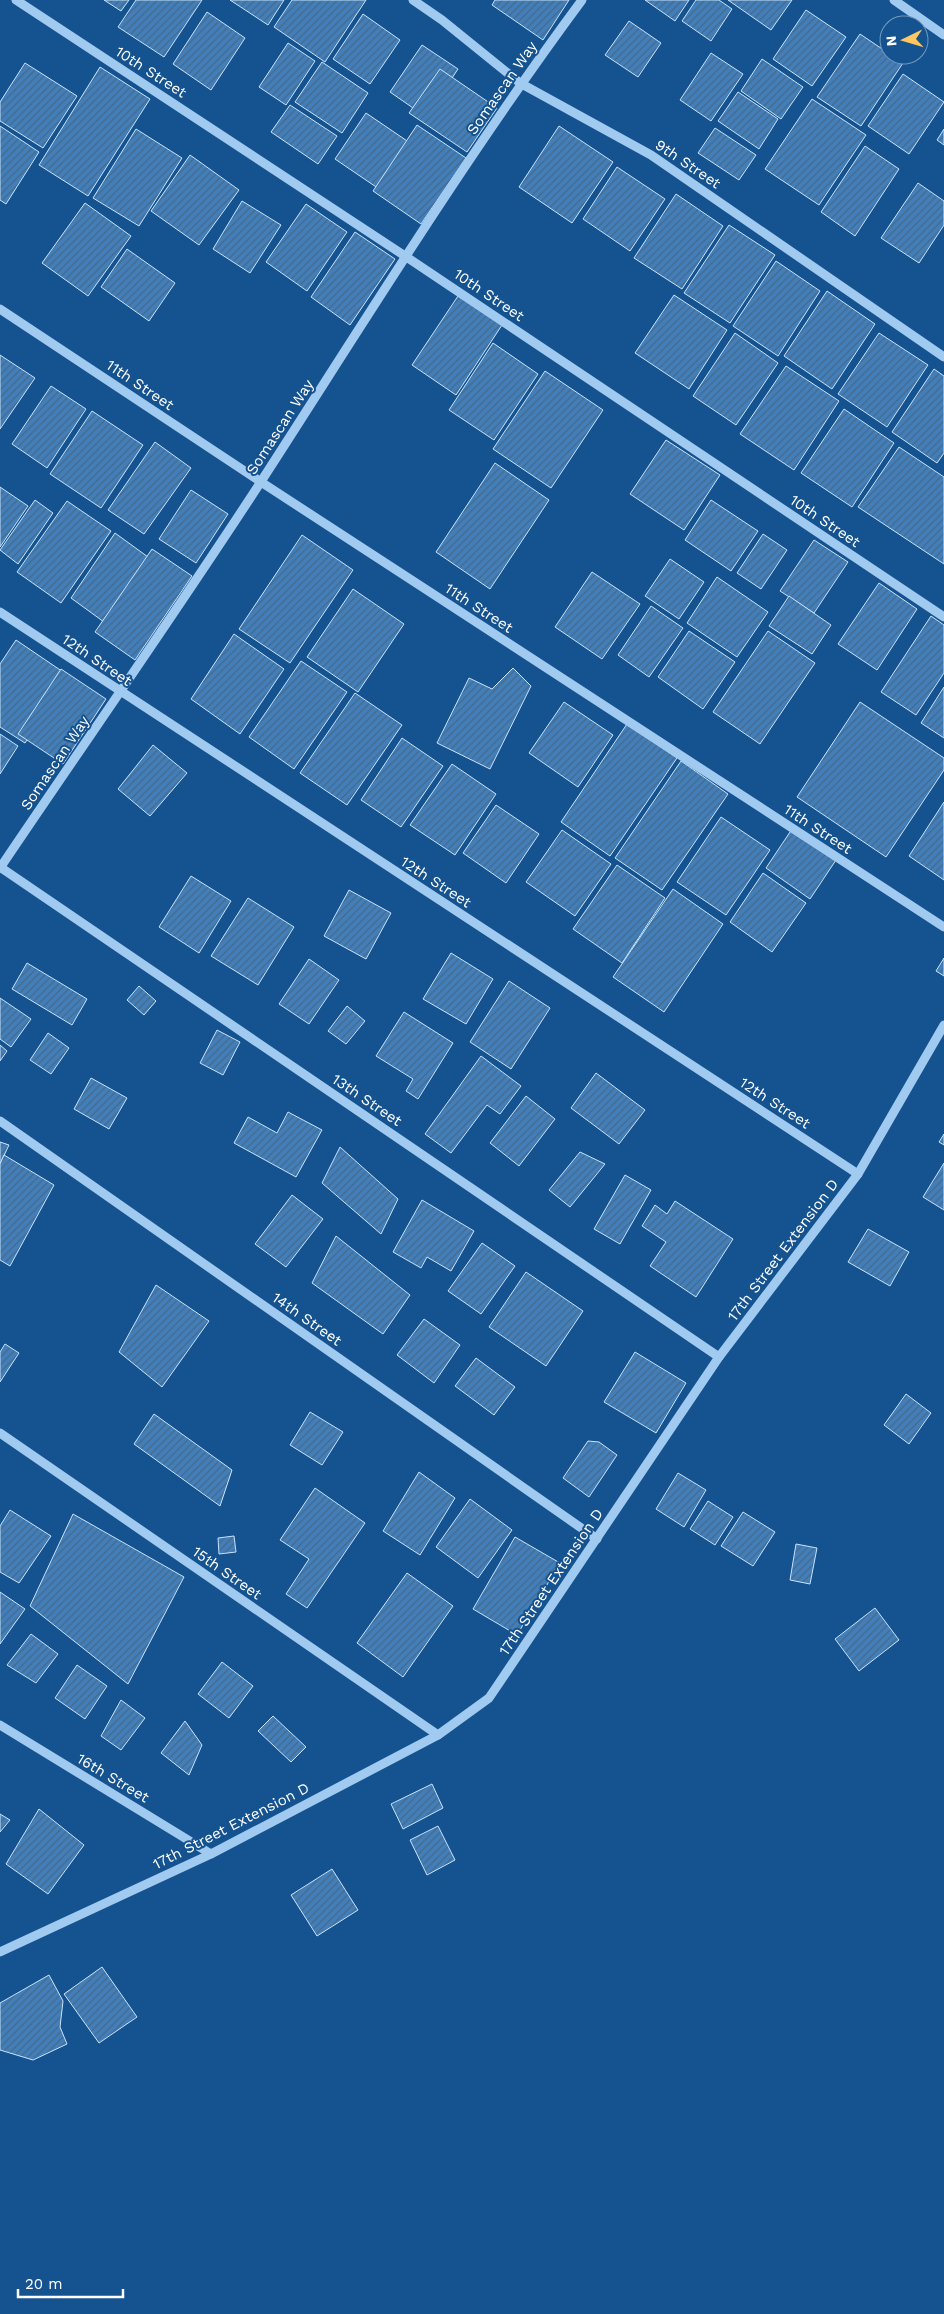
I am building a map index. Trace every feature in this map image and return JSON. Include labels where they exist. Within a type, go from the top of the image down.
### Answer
[{"type":"street","name":"10th Street","points":[[16,0],[405,256],[944,617]]},
{"type":"street","name":"9th Street","points":[[413,0],[442,20],[520,83],[651,154],[944,357]]},
{"type":"street","name":"Somascan Way","points":[[0,867],[261,482],[405,256],[520,83],[582,0]]},
{"type":"street","points":[[894,0],[944,35]]},
{"type":"street","name":"11th Street","points":[[0,308],[261,482],[944,927]]},
{"type":"street","name":"12th Street","points":[[0,612],[858,1174]]},
{"type":"street","name":"13th Street","points":[[0,867],[719,1357]]},
{"type":"street","name":"17th Street Extension D","points":[[0,1952],[211,1854],[438,1735],[489,1698],[719,1357],[858,1174],[944,1025]]},
{"type":"street","name":"14th Street","points":[[0,1121],[597,1539]]},
{"type":"street","name":"15th Street","points":[[0,1433],[438,1735]]},
{"type":"street","name":"16th Street","points":[[0,1725],[211,1854]]},
{"type":"building","points":[[104,0],[129,0],[121,11]]},
{"type":"building","points":[[136,0],[202,0],[164,57],[118,27]]},
{"type":"building","points":[[230,0],[284,0],[268,25]]},
{"type":"building","points":[[292,0],[366,0],[325,62],[274,27]]},
{"type":"building","points":[[495,0],[569,0],[543,40],[492,5]]},
{"type":"building","points":[[645,0],[689,0],[675,21]]},
{"type":"building","points":[[696,0],[719,0],[732,9],[711,41],[682,21]]},
{"type":"building","points":[[728,0],[792,0],[771,30]]},
{"type":"building","points":[[806,10],[846,37],[812,86],[773,59]]},
{"type":"building","points":[[207,12],[245,38],[211,90],[173,64]]},
{"type":"building","points":[[363,14],[400,40],[370,84],[333,59]]},
{"type":"building","points":[[629,21],[661,43],[638,77],[605,55]]},
{"type":"building","points":[[860,34],[879,47],[879,65],[902,65],[861,126],[817,97]]},
{"type":"building","points":[[288,43],[315,61],[286,105],[259,87]]},
{"type":"building","points":[[422,45],[458,69],[426,117],[390,92]]},
{"type":"building","points":[[711,53],[743,74],[711,121],[680,100]]},
{"type":"building","points":[[762,59],[803,87],[781,119],[741,91]]},
{"type":"building","points":[[322,62],[368,93],[342,133],[295,102]]},
{"type":"building","points":[[25,63],[77,96],[43,148],[0,121],[0,102]]},
{"type":"building","points":[[100,67],[150,99],[88,196],[39,165]]},
{"type":"building","points":[[440,69],[497,108],[467,152],[409,113]]},
{"type":"building","points":[[903,74],[944,102],[909,154],[868,126]]},
{"type":"building","points":[[738,92],[778,119],[759,149],[718,121]]},
{"type":"building","points":[[812,99],[866,135],[819,205],[765,169]]},
{"type":"building","points":[[290,105],[337,136],[318,164],[271,132]]},
{"type":"building","points":[[366,113],[416,147],[385,193],[335,159]]},
{"type":"building","points":[[417,125],[466,158],[421,224],[373,191]]},
{"type":"building","points":[[0,126],[39,152],[6,204],[0,200]]},
{"type":"building","points":[[559,126],[613,162],[572,223],[519,187]]},
{"type":"building","points":[[715,128],[756,155],[739,180],[698,153]]},
{"type":"building","points":[[136,129],[182,158],[139,226],[93,198]]},
{"type":"building","points":[[944,129],[944,145],[937,140]]},
{"type":"building","points":[[865,146],[899,169],[855,236],[821,212]]},
{"type":"building","points":[[190,155],[239,190],[199,245],[151,211]]},
{"type":"building","points":[[617,167],[665,199],[630,251],[583,219]]},
{"type":"building","points":[[918,183],[944,201],[944,225],[919,263],[881,238]]},
{"type":"building","points":[[676,194],[723,226],[682,289],[634,258]]},
{"type":"building","points":[[242,201],[281,225],[250,273],[213,249]]},
{"type":"building","points":[[85,203],[131,236],[88,296],[42,263]]},
{"type":"building","points":[[306,204],[347,232],[307,291],[266,262]]},
{"type":"building","points":[[729,225],[775,255],[730,323],[684,293]]},
{"type":"building","points":[[355,232],[395,259],[350,325],[311,297]]},
{"type":"building","points":[[127,249],[175,283],[149,321],[101,287]]},
{"type":"building","points":[[776,261],[820,291],[778,356],[733,326]]},
{"type":"building","points":[[827,291],[875,324],[832,389],[784,356]]},
{"type":"building","points":[[674,295],[727,330],[689,389],[635,353]]},
{"type":"building","points":[[458,296],[502,325],[456,395],[412,365]]},
{"type":"building","points":[[735,333],[778,363],[736,425],[693,396]]},
{"type":"building","points":[[879,333],[928,365],[887,427],[838,394]]},
{"type":"building","points":[[493,343],[538,374],[494,440],[449,410]]},
{"type":"building","points":[[0,355],[35,378],[0,429]]},
{"type":"building","points":[[786,366],[839,401],[794,470],[740,434]]},
{"type":"building","points":[[934,369],[944,376],[944,453],[937,463],[892,432]]},
{"type":"building","points":[[545,371],[603,410],[551,488],[493,449]]},
{"type":"building","points":[[51,386],[86,409],[47,468],[12,444]]},
{"type":"building","points":[[844,409],[894,443],[852,507],[801,473]]},
{"type":"building","points":[[92,411],[143,445],[101,508],[50,474]]},
{"type":"building","points":[[666,440],[720,475],[684,530],[630,494]]},
{"type":"building","points":[[155,442],[191,468],[144,534],[108,510]]},
{"type":"building","points":[[899,447],[944,477],[944,564],[858,507]]},
{"type":"building","points":[[495,463],[549,500],[490,589],[436,552]]},
{"type":"building","points":[[0,487],[28,506],[0,547]]},
{"type":"building","points":[[191,490],[228,514],[196,563],[159,539]]},
{"type":"building","points":[[35,500],[53,513],[18,564],[0,550]]},
{"type":"building","points":[[711,500],[758,531],[731,571],[685,540]]},
{"type":"building","points":[[67,501],[111,531],[61,603],[17,572]]},
{"type":"building","points":[[115,533],[148,557],[104,622],[71,598]]},
{"type":"building","points":[[763,534],[787,550],[761,589],[737,573]]},
{"type":"building","points":[[302,535],[353,570],[290,663],[239,629]]},
{"type":"building","points":[[814,540],[848,562],[814,613],[780,591]]},
{"type":"building","points":[[152,549],[192,576],[135,660],[95,632]]},
{"type":"building","points":[[670,559],[704,582],[679,619],[645,596]]},
{"type":"building","points":[[592,572],[640,604],[602,659],[555,627]]},
{"type":"building","points":[[717,577],[768,612],[737,657],[687,623]]},
{"type":"building","points":[[879,583],[917,609],[877,670],[838,644]]},
{"type":"building","points":[[353,589],[404,624],[358,692],[307,657]]},
{"type":"building","points":[[789,596],[831,625],[812,654],[769,626]]},
{"type":"building","points":[[651,606],[683,628],[649,677],[618,655]]},
{"type":"building","points":[[931,616],[944,625],[944,673],[916,715],[881,692]]},
{"type":"building","points":[[689,631],[735,662],[703,709],[658,677]]},
{"type":"building","points":[[768,631],[815,663],[760,744],[713,712]]},
{"type":"building","points":[[234,634],[284,669],[240,734],[191,699]]},
{"type":"building","points":[[16,640],[69,676],[25,743],[0,727],[0,664]]},
{"type":"building","points":[[301,661],[347,692],[294,769],[249,737]]},
{"type":"building","points":[[513,668],[531,686],[490,769],[437,743],[469,678],[492,689]]},
{"type":"building","points":[[61,669],[106,699],[63,764],[18,734]]},
{"type":"building","points":[[944,687],[944,738],[921,723]]},
{"type":"building","points":[[355,693],[402,725],[347,805],[300,773]]},
{"type":"building","points":[[564,702],[613,735],[578,787],[529,753]]},
{"type":"building","points":[[860,702],[944,758],[944,770],[886,857],[797,797]]},
{"type":"building","points":[[627,724],[677,758],[610,856],[561,822]]},
{"type":"building","points":[[0,734],[18,746],[0,774]]},
{"type":"building","points":[[402,738],[443,766],[401,827],[361,800]]},
{"type":"building","points":[[153,745],[187,773],[150,816],[118,789]]},
{"type":"building","points":[[681,761],[728,794],[662,890],[615,858]]},
{"type":"building","points":[[452,764],[496,794],[455,855],[410,825]]},
{"type":"building","points":[[944,802],[944,880],[909,856]]},
{"type":"building","points":[[496,805],[539,834],[506,883],[463,853]]},
{"type":"building","points":[[721,817],[770,850],[726,915],[677,882]]},
{"type":"building","points":[[792,829],[836,860],[810,899],[766,868]]},
{"type":"building","points":[[562,830],[611,864],[575,916],[526,882]]},
{"type":"building","points":[[617,865],[665,898],[622,963],[573,929]]},
{"type":"building","points":[[763,873],[806,903],[772,952],[730,922]]},
{"type":"building","points":[[191,876],[231,901],[199,953],[159,927]]},
{"type":"building","points":[[673,889],[723,924],[664,1012],[613,977]]},
{"type":"building","points":[[349,890],[391,913],[366,959],[324,936]]},
{"type":"building","points":[[248,898],[294,927],[258,985],[211,956]]},
{"type":"building","points":[[451,953],[493,979],[466,1024],[423,999]]},
{"type":"building","points":[[944,958],[944,976],[936,971]]},
{"type":"building","points":[[309,959],[339,980],[309,1024],[279,1004]]},
{"type":"building","points":[[27,963],[87,999],[72,1025],[12,989]]},
{"type":"building","points":[[509,981],[550,1008],[511,1069],[470,1042]]},
{"type":"building","points":[[139,986],[156,1001],[144,1015],[127,1000]]},
{"type":"building","points":[[0,998],[31,1019],[11,1047],[0,1039]]},
{"type":"building","points":[[347,1006],[365,1021],[346,1044],[328,1031]]},
{"type":"building","points":[[404,1012],[453,1043],[418,1099],[406,1091],[413,1079],[376,1056]]},
{"type":"building","points":[[217,1030],[240,1042],[223,1075],[200,1063]]},
{"type":"building","points":[[48,1033],[69,1048],[51,1074],[30,1060]]},
{"type":"building","points":[[0,1045],[7,1051],[0,1061]]},
{"type":"building","points":[[481,1056],[521,1086],[500,1114],[487,1105],[451,1153],[425,1134]]},
{"type":"building","points":[[596,1073],[645,1110],[619,1144],[571,1108]]},
{"type":"building","points":[[91,1078],[127,1098],[109,1129],[74,1109]]},
{"type":"building","points":[[526,1096],[555,1119],[519,1166],[490,1143]]},
{"type":"building","points":[[288,1112],[322,1130],[296,1177],[234,1143],[248,1117],[277,1133]]},
{"type":"building","points":[[944,1134],[944,1145],[939,1142]]},
{"type":"building","points":[[0,1142],[9,1145],[0,1164]]},
{"type":"building","points":[[340,1147],[398,1199],[381,1234],[322,1183]]},
{"type":"building","points":[[580,1152],[605,1164],[570,1207],[549,1190]]},
{"type":"building","points":[[4,1155],[54,1185],[10,1266],[0,1260],[0,1164]]},
{"type":"building","points":[[944,1163],[944,1210],[923,1197]]},
{"type":"building","points":[[625,1175],[651,1190],[620,1244],[594,1229]]},
{"type":"building","points":[[292,1195],[323,1219],[286,1267],[255,1244]]},
{"type":"building","points":[[422,1200],[474,1231],[451,1271],[427,1257],[421,1268],[393,1252]]},
{"type":"building","points":[[675,1201],[733,1239],[696,1297],[650,1266],[666,1242],[642,1226],[655,1205],[667,1214]]},
{"type":"building","points":[[868,1229],[909,1252],[890,1286],[848,1262]]},
{"type":"building","points":[[336,1236],[410,1295],[383,1334],[312,1283]]},
{"type":"building","points":[[482,1243],[515,1266],[481,1314],[448,1291]]},
{"type":"building","points":[[526,1272],[583,1311],[546,1366],[489,1327]]},
{"type":"building","points":[[156,1285],[209,1321],[162,1387],[119,1352]]},
{"type":"building","points":[[424,1319],[460,1345],[434,1383],[397,1355]]},
{"type":"building","points":[[5,1344],[19,1353],[0,1382],[0,1352]]},
{"type":"building","points":[[635,1352],[686,1383],[656,1433],[604,1402]]},
{"type":"building","points":[[476,1358],[515,1387],[494,1415],[455,1386]]},
{"type":"building","points":[[906,1394],[931,1413],[909,1444],[884,1425]]},
{"type":"building","points":[[310,1412],[343,1432],[322,1465],[290,1445]]},
{"type":"building","points":[[154,1414],[232,1470],[220,1506],[134,1444]]},
{"type":"building","points":[[588,1441],[599,1442],[617,1455],[589,1497],[563,1478]]},
{"type":"building","points":[[419,1472],[455,1498],[420,1555],[383,1531]]},
{"type":"building","points":[[678,1473],[706,1490],[684,1527],[656,1509]]},
{"type":"building","points":[[315,1488],[365,1523],[307,1608],[286,1594],[309,1559],[280,1540]]},
{"type":"building","points":[[470,1499],[512,1530],[478,1578],[436,1547]]},
{"type":"building","points":[[708,1501],[733,1517],[715,1545],[690,1529]]},
{"type":"building","points":[[10,1510],[51,1536],[19,1583],[0,1572],[0,1526]]},
{"type":"building","points":[[743,1512],[775,1532],[753,1566],[721,1546]]},
{"type":"building","points":[[73,1514],[184,1577],[128,1684],[30,1606]]},
{"type":"building","points":[[234,1536],[236,1552],[219,1554],[218,1538]]},
{"type":"building","points":[[515,1537],[560,1563],[517,1635],[473,1609]]},
{"type":"building","points":[[796,1544],[817,1548],[810,1584],[790,1580]]},
{"type":"building","points":[[407,1573],[453,1606],[403,1677],[357,1643]]},
{"type":"building","points":[[0,1592],[25,1609],[0,1644]]},
{"type":"building","points":[[875,1608],[899,1640],[859,1671],[835,1639]]},
{"type":"building","points":[[31,1634],[58,1654],[36,1683],[7,1665]]},
{"type":"building","points":[[222,1662],[253,1686],[229,1718],[198,1694]]},
{"type":"building","points":[[77,1665],[107,1686],[85,1719],[55,1698]]},
{"type":"building","points":[[121,1700],[145,1718],[121,1750],[101,1736]]},
{"type":"building","points":[[273,1716],[306,1747],[291,1762],[258,1731]]},
{"type":"building","points":[[185,1721],[202,1745],[189,1775],[161,1753]]},
{"type":"building","points":[[432,1784],[443,1808],[403,1829],[391,1804]]},
{"type":"building","points":[[39,1809],[84,1845],[48,1894],[6,1864]]},
{"type":"building","points":[[0,1814],[10,1820],[0,1832]]},
{"type":"building","points":[[438,1826],[455,1860],[427,1875],[410,1840]]},
{"type":"building","points":[[332,1869],[358,1910],[317,1936],[291,1895]]},
{"type":"building","points":[[102,1967],[137,2017],[99,2043],[64,1994]]},
{"type":"building","points":[[49,1975],[63,2001],[60,2027],[67,2044],[33,2060],[0,2050],[0,2003]]}]
